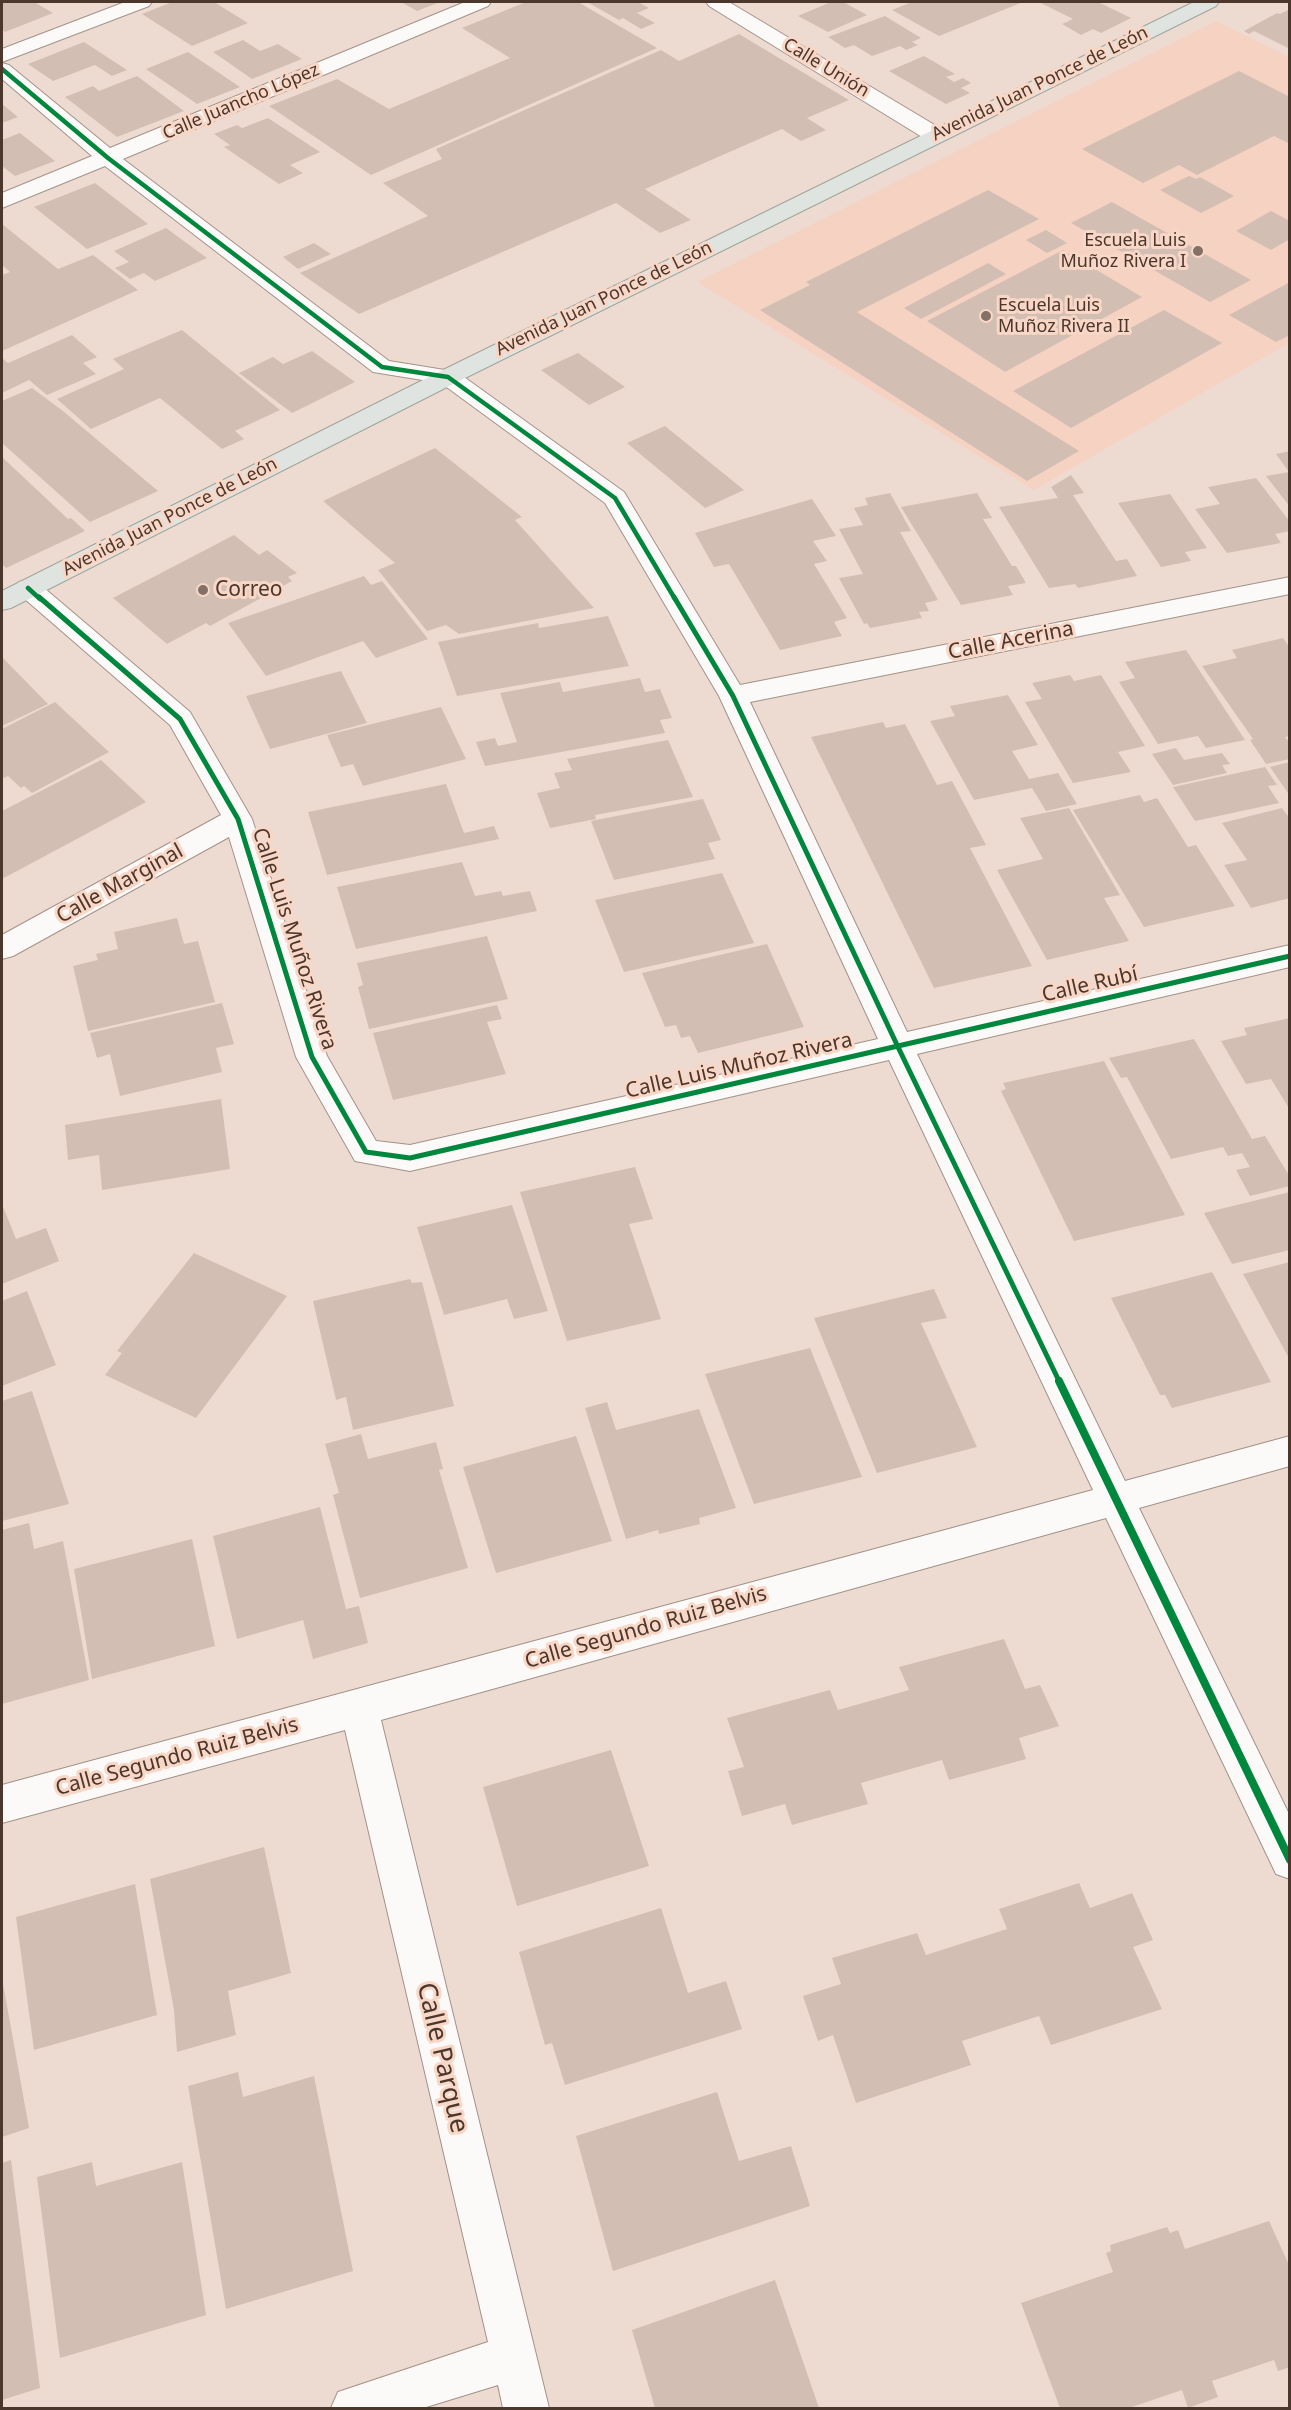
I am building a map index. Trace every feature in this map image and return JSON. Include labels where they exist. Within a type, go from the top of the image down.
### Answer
[{"type":"main road","name":"Avenida Juan Ponce de León","points":[[2,602],[448,377],[1209,2]]},
{"type":"street","points":[[2,56],[142,2]]},
{"type":"street","name":"Calle Juancho López","points":[[2,201],[481,2]]},
{"type":"street","name":"Calle Unión","points":[[716,2],[936,135]]},
{"type":"street","points":[[2,69],[108,158],[382,367],[448,377],[615,498],[733,696],[898,1047],[1290,1860]]},
{"type":"street","name":"Calle Acerina","points":[[733,696],[1290,585]]},
{"type":"street","name":"Calle Luis Muñoz Rivera","points":[[28,588],[180,719],[238,819],[312,1057],[366,1152],[410,1158],[898,1047]]},
{"type":"street","name":"Calle Marginal","points":[[2,948],[238,819]]},
{"type":"street","name":"Calle Rubí","points":[[898,1047],[1290,956]]},
{"type":"street","name":"Calle Segundo Ruiz Belvis","points":[[2,1804],[1290,1451]]},
{"type":"street","name":"Calle Parque","points":[[359,1708],[526,2409]]},
{"type":"street","points":[[354,2409],[513,2357]]},
{"type":"shaded area","name":"Escuela Luis Muñoz Rivera II","points":[[1216,21],[1289,57],[1289,343],[1034,490],[697,282]]},
{"type":"building","points":[[2,2],[34,2],[53,13],[5,32],[2,29]]},
{"type":"building","points":[[172,2],[214,2],[248,23],[192,46],[142,14]]},
{"type":"building","points":[[401,2],[440,2],[417,11]]},
{"type":"building","points":[[526,2],[578,2],[657,48],[371,175],[269,106],[337,79],[389,109],[510,58],[462,28]]},
{"type":"building","points":[[587,2],[638,2],[649,8],[637,13],[655,23],[641,29]]},
{"type":"building","points":[[831,2],[843,2],[867,15],[828,32],[798,16]]},
{"type":"building","points":[[912,2],[1023,2],[939,36],[892,10]]},
{"type":"building","points":[[1039,2],[1098,2],[1131,18],[1101,33],[1093,29],[1081,35],[1062,24],[1073,19]]},
{"type":"building","points":[[1290,9],[1290,49],[1254,31],[1249,34],[1244,31],[1277,13],[1280,14]]},
{"type":"building","points":[[885,16],[921,38],[912,42],[918,45],[906,50],[900,46],[872,56],[854,45],[845,48],[828,37]]},
{"type":"building","points":[[739,34],[849,100],[807,118],[826,130],[801,141],[782,129],[645,189],[691,220],[660,233],[616,203],[359,314],[300,273],[428,216],[383,183],[442,159],[436,149],[661,50],[679,61]]},
{"type":"building","points":[[243,40],[260,51],[278,44],[302,59],[252,79],[213,52]]},
{"type":"building","points":[[84,42],[127,70],[112,76],[95,65],[53,81],[28,64]]},
{"type":"building","points":[[188,52],[240,87],[197,104],[146,69]]},
{"type":"building","points":[[924,56],[955,74],[946,77],[954,82],[963,78],[971,83],[961,88],[970,93],[946,104],[889,71]]},
{"type":"building","points":[[1239,71],[1290,97],[1290,144],[1274,136],[1197,175],[1179,165],[1143,183],[1082,149]]},
{"type":"building","points":[[137,76],[184,111],[117,137],[65,97],[93,86],[99,91]]},
{"type":"building","points":[[2,104],[18,117],[2,123]]},
{"type":"building","points":[[268,118],[320,152],[290,165],[303,173],[279,184],[224,147],[230,145],[214,134],[237,125],[242,128]]},
{"type":"building","points":[[20,133],[55,161],[15,176],[2,166],[2,140]]},
{"type":"building","points":[[1189,176],[1196,179],[1200,177],[1234,196],[1201,213],[1160,190]]},
{"type":"building","points":[[95,183],[148,224],[87,249],[34,207]]},
{"type":"building","points":[[988,190],[1039,219],[857,312],[1079,451],[1027,481],[760,310],[810,285],[806,282]]},
{"type":"building","points":[[1112,202],[1251,280],[1210,302],[1071,223]]},
{"type":"building","points":[[1271,211],[1290,221],[1290,239],[1271,250],[1236,231]]},
{"type":"building","points":[[2,224],[58,269],[93,255],[138,290],[2,351],[2,275],[10,272],[2,265]]},
{"type":"building","points":[[166,228],[207,258],[155,281],[144,273],[130,279],[115,268],[129,262],[114,251]]},
{"type":"building","points":[[1046,230],[1067,243],[1047,253],[1026,240]]},
{"type":"building","points":[[314,243],[331,254],[298,269],[283,257]]},
{"type":"building","points":[[1063,250],[1142,297],[1005,372],[927,321]]},
{"type":"building","points":[[988,263],[1006,274],[921,319],[904,308]]},
{"type":"building","points":[[1290,282],[1290,335],[1276,342],[1229,315]]},
{"type":"building","points":[[1164,310],[1222,343],[1071,428],[1013,391]]},
{"type":"building","points":[[182,330],[280,410],[235,431],[244,439],[222,449],[160,398],[91,429],[57,399],[124,369],[113,359]]},
{"type":"building","points":[[72,335],[97,357],[83,363],[96,374],[47,395],[29,380],[2,393],[2,358],[8,363]]},
{"type":"building","points":[[312,351],[355,382],[292,413],[239,373],[273,357],[283,364]]},
{"type":"building","points":[[578,353],[625,387],[589,405],[541,370]]},
{"type":"building","points":[[32,388],[63,411],[158,491],[90,522],[2,443],[2,401]]},
{"type":"building","points":[[665,426],[744,490],[705,508],[627,443]]},
{"type":"building","points":[[435,448],[522,517],[515,520],[594,608],[459,634],[446,625],[427,631],[378,570],[395,563],[323,501]]},
{"type":"building","points":[[1290,451],[1290,507],[1266,476],[1289,472],[1276,454]]},
{"type":"building","points":[[2,457],[68,519],[71,518],[85,531],[6,568],[2,564]]},
{"type":"building","points":[[1071,475],[1084,493],[1073,495],[1116,561],[1127,559],[1137,576],[1078,588],[1075,584],[1049,588],[999,507],[1058,498],[1051,487]]},
{"type":"building","points":[[1256,478],[1290,522],[1290,531],[1275,534],[1281,543],[1227,553],[1195,509],[1220,504],[1208,487]]},
{"type":"building","points":[[890,493],[911,531],[900,532],[938,600],[925,603],[929,611],[919,612],[922,618],[870,628],[867,623],[864,624],[839,578],[863,574],[839,529],[863,525],[854,508],[868,505],[865,498]]},
{"type":"building","points":[[977,493],[992,518],[983,519],[1012,566],[1016,566],[1026,583],[1008,586],[1013,595],[961,605],[901,507]]},
{"type":"building","points":[[1170,494],[1207,548],[1185,552],[1191,561],[1161,567],[1118,503]]},
{"type":"building","points":[[812,499],[836,536],[813,541],[827,561],[814,564],[847,618],[834,622],[842,636],[780,650],[729,564],[714,567],[695,533]]},
{"type":"building","name":"Correo","points":[[234,535],[259,555],[267,550],[297,573],[288,577],[292,581],[210,626],[206,623],[167,644],[113,598]]},
{"type":"building","points":[[364,576],[371,585],[382,581],[428,639],[376,658],[363,641],[266,676],[228,623]]},
{"type":"building","points":[[608,616],[629,666],[457,696],[438,642],[538,623],[539,628]]},
{"type":"building","points":[[1283,638],[1290,648],[1290,736],[1285,737],[1290,743],[1290,759],[1266,764],[1250,740],[1253,739],[1202,666],[1237,658],[1232,650]]},
{"type":"building","points":[[1186,650],[1245,740],[1206,748],[1198,736],[1158,744],[1119,682],[1135,678],[1125,662]]},
{"type":"building","points":[[2,657],[48,704],[2,726]]},
{"type":"building","points":[[341,671],[367,723],[270,749],[246,696]]},
{"type":"building","points":[[1070,675],[1074,681],[1101,675],[1145,746],[1118,752],[1131,772],[1073,783],[1025,702],[1042,699],[1032,683]]},
{"type":"building","points":[[640,678],[645,692],[660,689],[672,718],[660,720],[665,733],[485,766],[476,742],[495,738],[498,746],[517,742],[500,693],[560,682],[563,692]]},
{"type":"building","points":[[1008,695],[1038,745],[1012,751],[1029,779],[1058,773],[1077,804],[1046,811],[1032,788],[974,800],[930,721],[955,716],[950,706]]},
{"type":"building","points":[[55,702],[109,752],[32,793],[24,786],[21,788],[8,776],[4,778],[2,775],[2,729]]},
{"type":"building","points":[[441,707],[466,759],[363,786],[353,764],[341,767],[327,735]]},
{"type":"building","points":[[883,722],[886,728],[905,724],[937,785],[952,781],[986,845],[970,848],[1032,966],[934,988],[811,737]]},
{"type":"building","points":[[668,740],[693,797],[595,815],[596,819],[550,828],[537,793],[560,788],[554,773],[572,770],[567,759]]},
{"type":"building","points":[[1176,748],[1184,760],[1222,753],[1230,764],[1222,765],[1227,773],[1173,785],[1152,754]]},
{"type":"building","points":[[101,760],[146,802],[2,879],[2,811]]},
{"type":"building","points":[[1290,762],[1290,796],[1270,767]]},
{"type":"building","points":[[1265,767],[1277,785],[1268,786],[1279,803],[1195,821],[1173,787]]},
{"type":"building","points":[[446,784],[464,833],[494,826],[499,839],[327,875],[308,812]]},
{"type":"building","points":[[1140,795],[1144,802],[1157,798],[1188,847],[1196,845],[1235,906],[1144,927],[1073,810]]},
{"type":"building","points":[[703,799],[721,840],[708,843],[715,859],[614,880],[591,821]]},
{"type":"building","points":[[1069,808],[1120,895],[1104,898],[1129,941],[1047,960],[997,870],[1043,859],[1020,818]]},
{"type":"building","points":[[1282,808],[1290,819],[1290,898],[1251,908],[1224,865],[1247,860],[1222,823]]},
{"type":"building","points":[[462,862],[475,896],[501,891],[503,896],[530,891],[537,911],[356,949],[337,887]]},
{"type":"building","points":[[722,873],[754,943],[624,972],[595,900]]},
{"type":"building","points":[[177,918],[184,944],[198,941],[215,1002],[88,1031],[73,966],[98,960],[96,954],[118,949],[114,932]]},
{"type":"building","points":[[487,936],[508,999],[369,1029],[358,987],[363,985],[357,963]]},
{"type":"building","points":[[767,944],[804,1027],[698,1053],[690,1036],[681,1038],[676,1025],[665,1027],[642,973]]},
{"type":"building","points":[[222,1003],[234,1044],[216,1048],[222,1072],[120,1096],[110,1054],[97,1058],[90,1033]]},
{"type":"building","points":[[497,1005],[502,1019],[487,1022],[506,1074],[393,1100],[373,1033]]},
{"type":"building","points":[[1290,1018],[1290,1110],[1271,1079],[1246,1084],[1221,1041],[1247,1035],[1244,1028]]},
{"type":"building","points":[[1194,1039],[1252,1139],[1265,1136],[1290,1177],[1290,1186],[1250,1196],[1236,1170],[1250,1167],[1242,1153],[1228,1156],[1223,1147],[1171,1159],[1127,1077],[1121,1078],[1109,1058]]},
{"type":"building","points":[[1104,1061],[1185,1215],[1074,1241],[1001,1091],[1006,1089],[1003,1083]]},
{"type":"building","points":[[221,1099],[230,1169],[102,1190],[99,1155],[68,1160],[65,1125]]},
{"type":"building","points":[[635,1167],[653,1219],[629,1224],[661,1319],[567,1341],[520,1192]]},
{"type":"building","points":[[1290,1192],[1290,1250],[1232,1264],[1204,1213]]},
{"type":"building","points":[[2,1204],[16,1239],[46,1228],[59,1261],[2,1284]]},
{"type":"building","points":[[512,1205],[548,1311],[514,1319],[507,1299],[444,1315],[417,1227]]},
{"type":"building","points":[[194,1253],[287,1296],[196,1418],[105,1375],[122,1353],[117,1351]]},
{"type":"building","points":[[1290,1262],[1290,1360],[1243,1274]]},
{"type":"building","points":[[1212,1272],[1271,1382],[1172,1408],[1165,1395],[1160,1395],[1111,1298]]},
{"type":"building","points":[[410,1279],[412,1283],[422,1282],[454,1406],[353,1430],[346,1397],[336,1400],[313,1301]]},
{"type":"building","points":[[934,1289],[947,1318],[921,1323],[977,1447],[877,1473],[814,1318]]},
{"type":"building","points":[[27,1291],[56,1365],[2,1386],[2,1301]]},
{"type":"building","points":[[810,1348],[862,1477],[754,1504],[705,1374]]},
{"type":"building","points":[[32,1391],[69,1504],[2,1521],[2,1401]]},
{"type":"building","points":[[607,1402],[616,1430],[699,1409],[736,1508],[699,1518],[700,1524],[659,1534],[658,1530],[626,1539],[585,1408]]},
{"type":"building","points":[[361,1434],[368,1459],[436,1442],[443,1469],[439,1470],[468,1568],[360,1598],[333,1495],[339,1493],[325,1444]]},
{"type":"building","points":[[576,1436],[612,1541],[496,1573],[463,1467]]},
{"type":"building","points":[[320,1507],[346,1609],[359,1606],[368,1643],[313,1659],[303,1620],[237,1639],[213,1536]]},
{"type":"building","points":[[29,1523],[34,1549],[63,1541],[89,1680],[2,1704],[2,1530]]},
{"type":"building","points":[[192,1539],[215,1646],[92,1679],[74,1569]]},
{"type":"building","points":[[1004,1639],[1025,1689],[1040,1685],[1059,1726],[1019,1738],[1026,1759],[949,1780],[942,1760],[861,1783],[868,1804],[792,1825],[785,1804],[742,1816],[728,1771],[744,1767],[727,1718],[830,1690],[838,1710],[909,1690],[899,1667]]},
{"type":"building","points":[[611,1750],[649,1866],[517,1906],[483,1787]]},
{"type":"building","points":[[264,1847],[291,1973],[228,1991],[236,2035],[177,2052],[174,2010],[150,1879]]},
{"type":"building","points":[[1079,1883],[1090,1908],[1132,1893],[1153,1940],[1133,1947],[1162,2009],[1051,2045],[1039,2016],[962,2041],[971,2065],[856,2103],[833,2035],[818,2041],[803,1996],[841,1984],[832,1958],[917,1933],[926,1955],[1007,1929],[999,1909]]},
{"type":"building","points":[[135,1884],[157,2015],[34,2050],[16,1917]]},
{"type":"building","points":[[661,1908],[688,1993],[726,1981],[742,2029],[565,2085],[552,2043],[545,2045],[519,1952]]},
{"type":"building","points":[[2,1978],[29,2128],[2,2137]]},
{"type":"building","points":[[238,2072],[243,2097],[314,2076],[353,2271],[226,2309],[188,2086]]},
{"type":"building","points":[[717,2092],[739,2161],[791,2146],[810,2206],[613,2271],[576,2136]]},
{"type":"building","points":[[11,2160],[40,2388],[2,2400],[2,2163]]},
{"type":"building","points":[[92,2162],[96,2186],[182,2162],[206,2315],[60,2358],[37,2177]]},
{"type":"building","points":[[1269,2221],[1290,2267],[1290,2367],[1278,2371],[1274,2360],[1212,2381],[1218,2397],[1188,2408],[1182,2390],[1129,2408],[1060,2408],[1021,2303],[1113,2272],[1106,2253],[1111,2251],[1110,2245],[1167,2227],[1170,2233],[1178,2230],[1185,2249]]},
{"type":"building","points":[[775,2280],[819,2408],[655,2408],[632,2330]]},
{"type":"cycle path","points":[[2,69],[108,158],[382,367],[448,377],[615,498],[733,696],[898,1047],[1290,1860]]},
{"type":"cycle path","points":[[28,588],[180,719],[238,819],[312,1057],[366,1152],[410,1158],[1290,956]]},
{"type":"place","name":"Escuela Luis Muñoz Rivera I","points":[[1198,251]]},
{"type":"place","name":"Escuela Luis Muñoz Rivera II","points":[[986,316]]},
{"type":"place","name":"Correo","points":[[203,590]]}]
